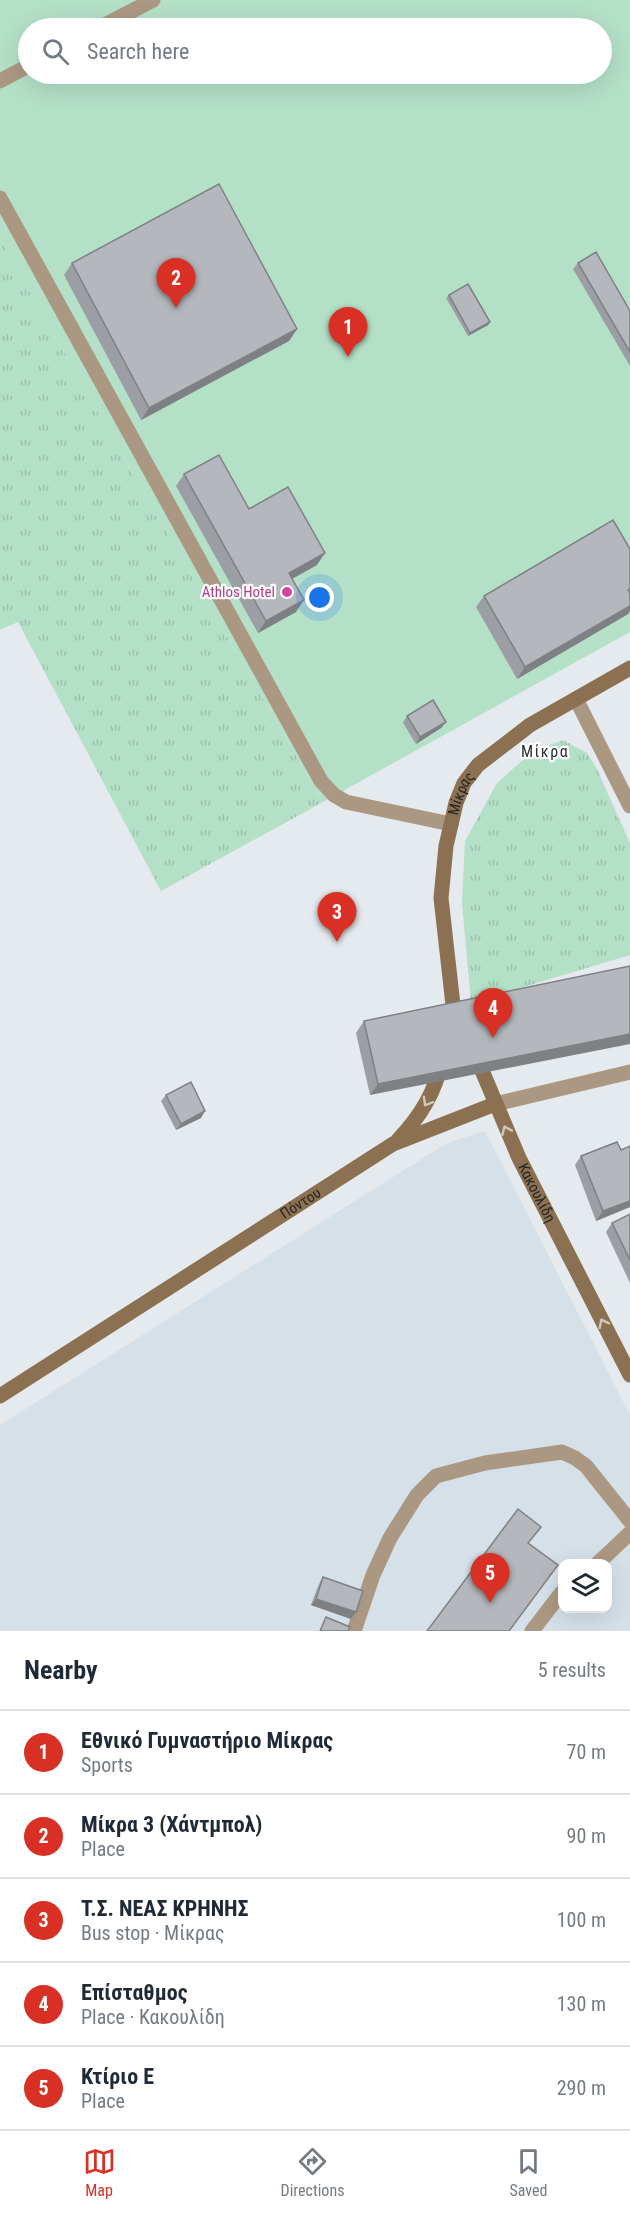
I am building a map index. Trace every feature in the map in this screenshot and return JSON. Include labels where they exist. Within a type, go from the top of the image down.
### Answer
[{"type":"main road","name":"Μίκρας","points":[[453,1005],[441,898],[451,824],[464,783],[478,765],[530,725],[630,668]]},
{"type":"main road","points":[[448,1028],[453,1005]]},
{"type":"main road","name":"Κακουλίδη","points":[[453,1005],[519,1158],[630,1375]]},
{"type":"main road","points":[[393,1144],[412,1125],[434,1090],[444,1052]]},
{"type":"main road","name":"Πόντου","points":[[0,1396],[393,1144],[495,1104]]},
{"type":"street","points":[[118,18],[153,0]]},
{"type":"street","points":[[0,81],[18,71]]},
{"type":"street","points":[[0,198],[321,781],[334,795],[345,802],[451,824]]},
{"type":"street","points":[[576,699],[630,806]]},
{"type":"street","name":"Πόντου","points":[[495,1104],[630,1072]]},
{"type":"street","points":[[354,1631],[373,1575],[390,1538],[417,1495],[436,1476],[485,1463],[562,1452],[586,1466],[630,1521]]},
{"type":"street","points":[[601,1559],[630,1533]]},
{"type":"street","points":[[532,1631],[558,1597]]},
{"type":"shaded area","points":[[485,1131],[630,1415],[630,1631],[0,1631],[0,1425],[447,1143]]},
{"type":"green space","points":[[0,0],[630,0],[630,632],[323,802],[0,239]]},
{"type":"green space","points":[[0,239],[323,802],[161,891],[18,622],[0,630]]},
{"type":"green space","points":[[563,740],[587,753],[596,767],[630,843],[630,955],[471,1003],[462,903],[465,841],[497,783],[533,751]]},
{"type":"building","points":[[219,184],[297,329],[149,408],[72,263]]},
{"type":"building","points":[[596,252],[630,311],[630,352],[578,263]]},
{"type":"building","points":[[468,284],[490,322],[470,333],[449,295]]},
{"type":"building","points":[[219,455],[249,509],[288,487],[325,553],[289,573],[304,600],[266,621],[184,474]]},
{"type":"building","points":[[613,520],[630,549],[630,588],[628,590],[630,606],[525,667],[484,596]]},
{"type":"building","points":[[433,700],[446,722],[420,737],[407,716]]},
{"type":"building","points":[[630,966],[630,1034],[378,1084],[364,1021]]},
{"type":"building","points":[[191,1082],[205,1111],[181,1124],[166,1095]]},
{"type":"building","points":[[617,1142],[621,1150],[630,1146],[630,1201],[603,1211],[581,1156]]},
{"type":"building","points":[[630,1214],[630,1260],[612,1223]]},
{"type":"building","points":[[518,1509],[541,1527],[528,1543],[558,1565],[509,1631],[427,1631]]},
{"type":"building","points":[[323,1577],[363,1591],[356,1612],[316,1599]]},
{"type":"building","points":[[326,1617],[350,1627],[348,1631],[320,1631]]},
{"type":"place","name":"Μίκρα 3 (Χάντμπολ)","points":[[176,308]]},
{"type":"place","name":"Εθνικό Γυμναστήριο Μίκρας","points":[[348,357]]},
{"type":"place","name":"Athlos Hotel","points":[[287,592]]},
{"type":"place","name":"Τ.Σ. ΝΕΑΣ ΚΡΗΝΗΣ","points":[[337,942]]},
{"type":"place","name":"Επίσταθμος","points":[[493,1038]]},
{"type":"place","name":"Κτίριο Ε","points":[[490,1603]]},
{"type":"district","name":"Μίκρα","points":[[545,751]]}]
